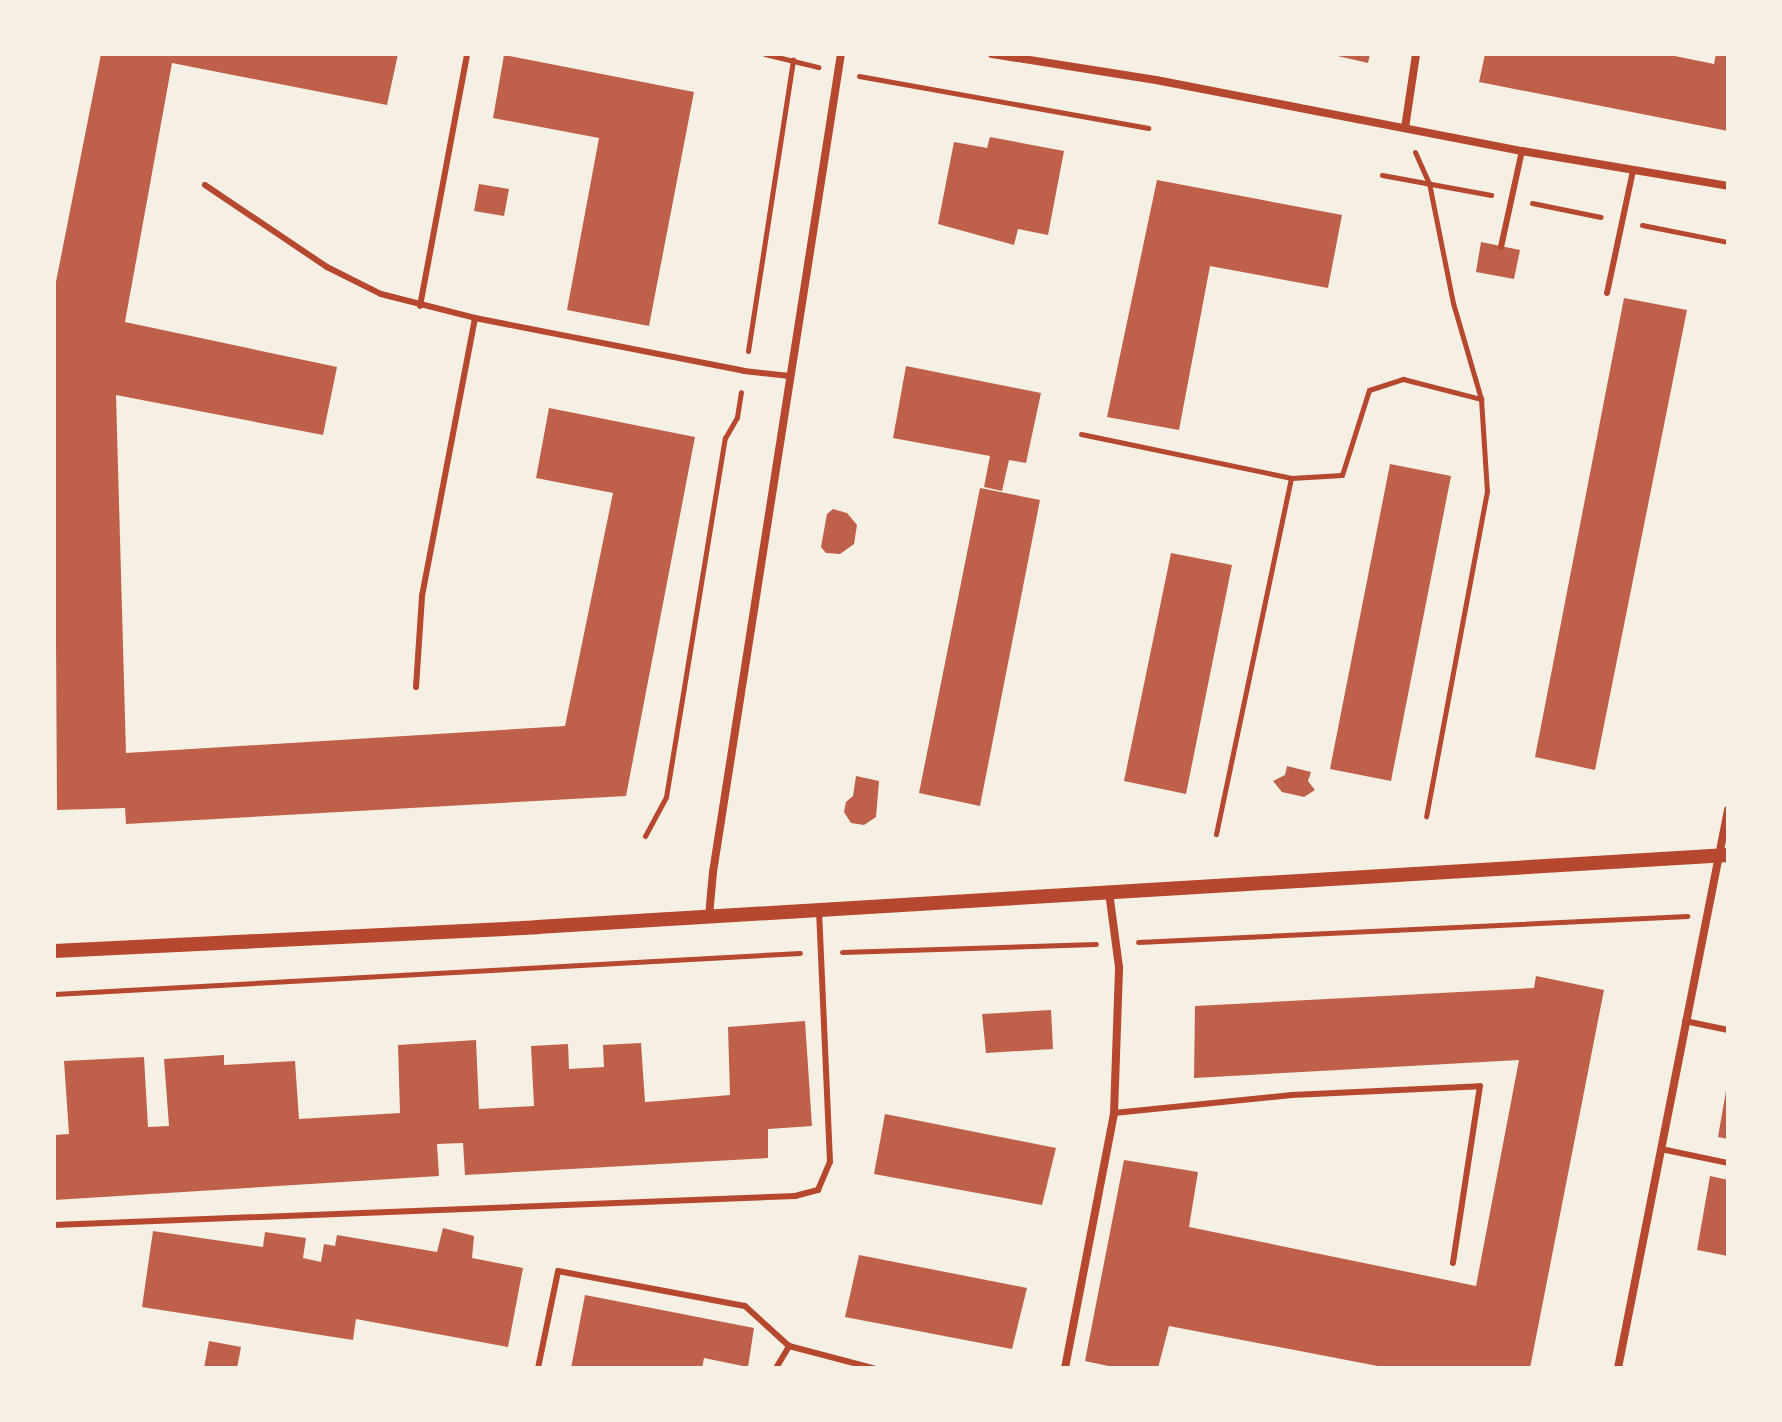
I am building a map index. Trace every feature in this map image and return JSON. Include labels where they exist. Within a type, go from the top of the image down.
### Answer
[{"type":"street","points":[[709,916],[713,872],[841,54]]},
{"type":"street","points":[[992,54],[1156,80],[1522,151],[1728,186]]},
{"type":"street","points":[[1405,128],[1416,54]]},
{"type":"street","points":[[1618,1368],[1685,1021],[1724,855],[1728,810]]},
{"type":"street","points":[[54,951],[709,916],[1724,855]]},
{"type":"street","points":[[1065,1368],[1114,1113],[1117,943],[1109,891]]},
{"type":"lane","points":[[420,306],[467,54]]},
{"type":"lane","points":[[1501,247],[1522,151]]},
{"type":"lane","points":[[1607,293],[1633,171]]},
{"type":"lane","points":[[205,185],[327,267],[381,294],[475,318],[744,371],[790,376]]},
{"type":"lane","points":[[416,687],[422,596],[475,318]]},
{"type":"lane","points":[[54,1225],[795,1196],[818,1190],[830,1162],[819,908]]},
{"type":"lane","points":[[1685,1021],[1728,1030]]},
{"type":"lane","points":[[1114,1113],[1292,1095],[1480,1086],[1453,1263]]},
{"type":"lane","points":[[1661,1149],[1728,1163]]},
{"type":"lane","points":[[538,1368],[558,1271],[745,1306],[789,1346],[873,1368]]},
{"type":"lane","points":[[776,1368],[789,1346]]},
{"type":"path","points":[[765,54],[839,73],[1148,128]]},
{"type":"path","points":[[645,836],[666,797],[725,438],[737,417],[793,59]]},
{"type":"path","points":[[1405,128],[1429,183],[1453,303],[1481,399],[1487,491],[1426,816]]},
{"type":"path","points":[[1382,175],[1728,242]]},
{"type":"path","points":[[1081,434],[1291,478],[1342,475],[1369,390],[1403,379],[1481,399]]},
{"type":"path","points":[[1216,834],[1291,478]]},
{"type":"path","points":[[54,994],[821,953],[1117,943],[1708,915]]},
{"type":"building","points":[[101,54],[398,54],[387,105],[172,63],[125,322],[337,367],[323,435],[116,395],[126,753],[565,726],[613,493],[536,478],[549,408],[695,437],[626,796],[126,824],[125,808],[57,810],[54,292]]},
{"type":"building","points":[[1329,54],[1370,54],[1368,63]]},
{"type":"building","points":[[1485,54],[1665,54],[1714,64],[1716,54],[1728,54],[1728,131],[1479,82]]},
{"type":"building","points":[[504,55],[694,92],[649,326],[567,310],[599,138],[493,118]]},
{"type":"building","points":[[990,137],[1064,151],[1048,235],[1018,229],[1014,245],[938,224],[954,142],[987,148]]},
{"type":"building","points":[[1157,180],[1342,215],[1328,288],[1210,266],[1179,430],[1107,417]]},
{"type":"building","points":[[479,184],[509,189],[504,216],[474,211]]},
{"type":"building","points":[[1481,242],[1520,250],[1514,279],[1476,272]]},
{"type":"building","points":[[1624,298],[1687,310],[1595,770],[1535,757]]},
{"type":"building","points":[[906,366],[1041,393],[1026,463],[1009,460],[1002,491],[984,487],[990,456],[893,438]]},
{"type":"building","points":[[1390,464],[1451,476],[1391,781],[1330,769]]},
{"type":"building","points":[[980,488],[1040,500],[980,806],[919,793]]},
{"type":"building","points":[[833,509],[847,513],[857,525],[854,544],[840,554],[826,553],[821,547],[827,514]]},
{"type":"building","points":[[1171,553],[1232,565],[1186,794],[1124,781]]},
{"type":"building","points":[[1287,766],[1311,772],[1308,781],[1315,790],[1304,797],[1282,792],[1273,781],[1285,775]]},
{"type":"building","points":[[856,776],[879,781],[876,817],[864,825],[851,823],[844,812],[846,802],[853,796]]},
{"type":"building","points":[[1536,976],[1604,990],[1530,1368],[1388,1368],[1169,1326],[1158,1368],[1118,1368],[1085,1361],[1124,1160],[1198,1172],[1189,1227],[1476,1286],[1519,1060],[1194,1078],[1195,1006],[1534,988]]},
{"type":"building","points":[[1051,1010],[1053,1049],[986,1053],[982,1014]]},
{"type":"building","points":[[805,1021],[812,1126],[768,1129],[768,1158],[465,1175],[463,1143],[437,1144],[439,1176],[54,1200],[54,1135],[69,1134],[64,1061],[144,1057],[148,1127],[169,1126],[164,1059],[224,1055],[224,1065],[295,1061],[299,1119],[400,1113],[398,1045],[476,1040],[479,1109],[534,1106],[531,1046],[568,1044],[569,1069],[604,1067],[603,1045],[641,1043],[645,1102],[730,1095],[728,1027]]},
{"type":"building","points":[[1728,1091],[1728,1139],[1718,1137]]},
{"type":"building","points":[[885,1114],[1056,1148],[1042,1205],[874,1174]]},
{"type":"building","points":[[1710,1176],[1728,1180],[1728,1256],[1697,1250]]},
{"type":"building","points":[[443,1228],[474,1236],[472,1258],[523,1268],[508,1347],[356,1319],[353,1340],[142,1307],[153,1231],[263,1247],[265,1232],[306,1238],[303,1258],[321,1262],[324,1244],[335,1246],[337,1235],[437,1252]]},
{"type":"building","points":[[859,1255],[1027,1288],[1012,1349],[845,1317]]},
{"type":"building","points":[[585,1295],[754,1328],[748,1367],[704,1358],[702,1368],[571,1368]]},
{"type":"building","points":[[209,1341],[241,1347],[237,1368],[204,1368]]}]
